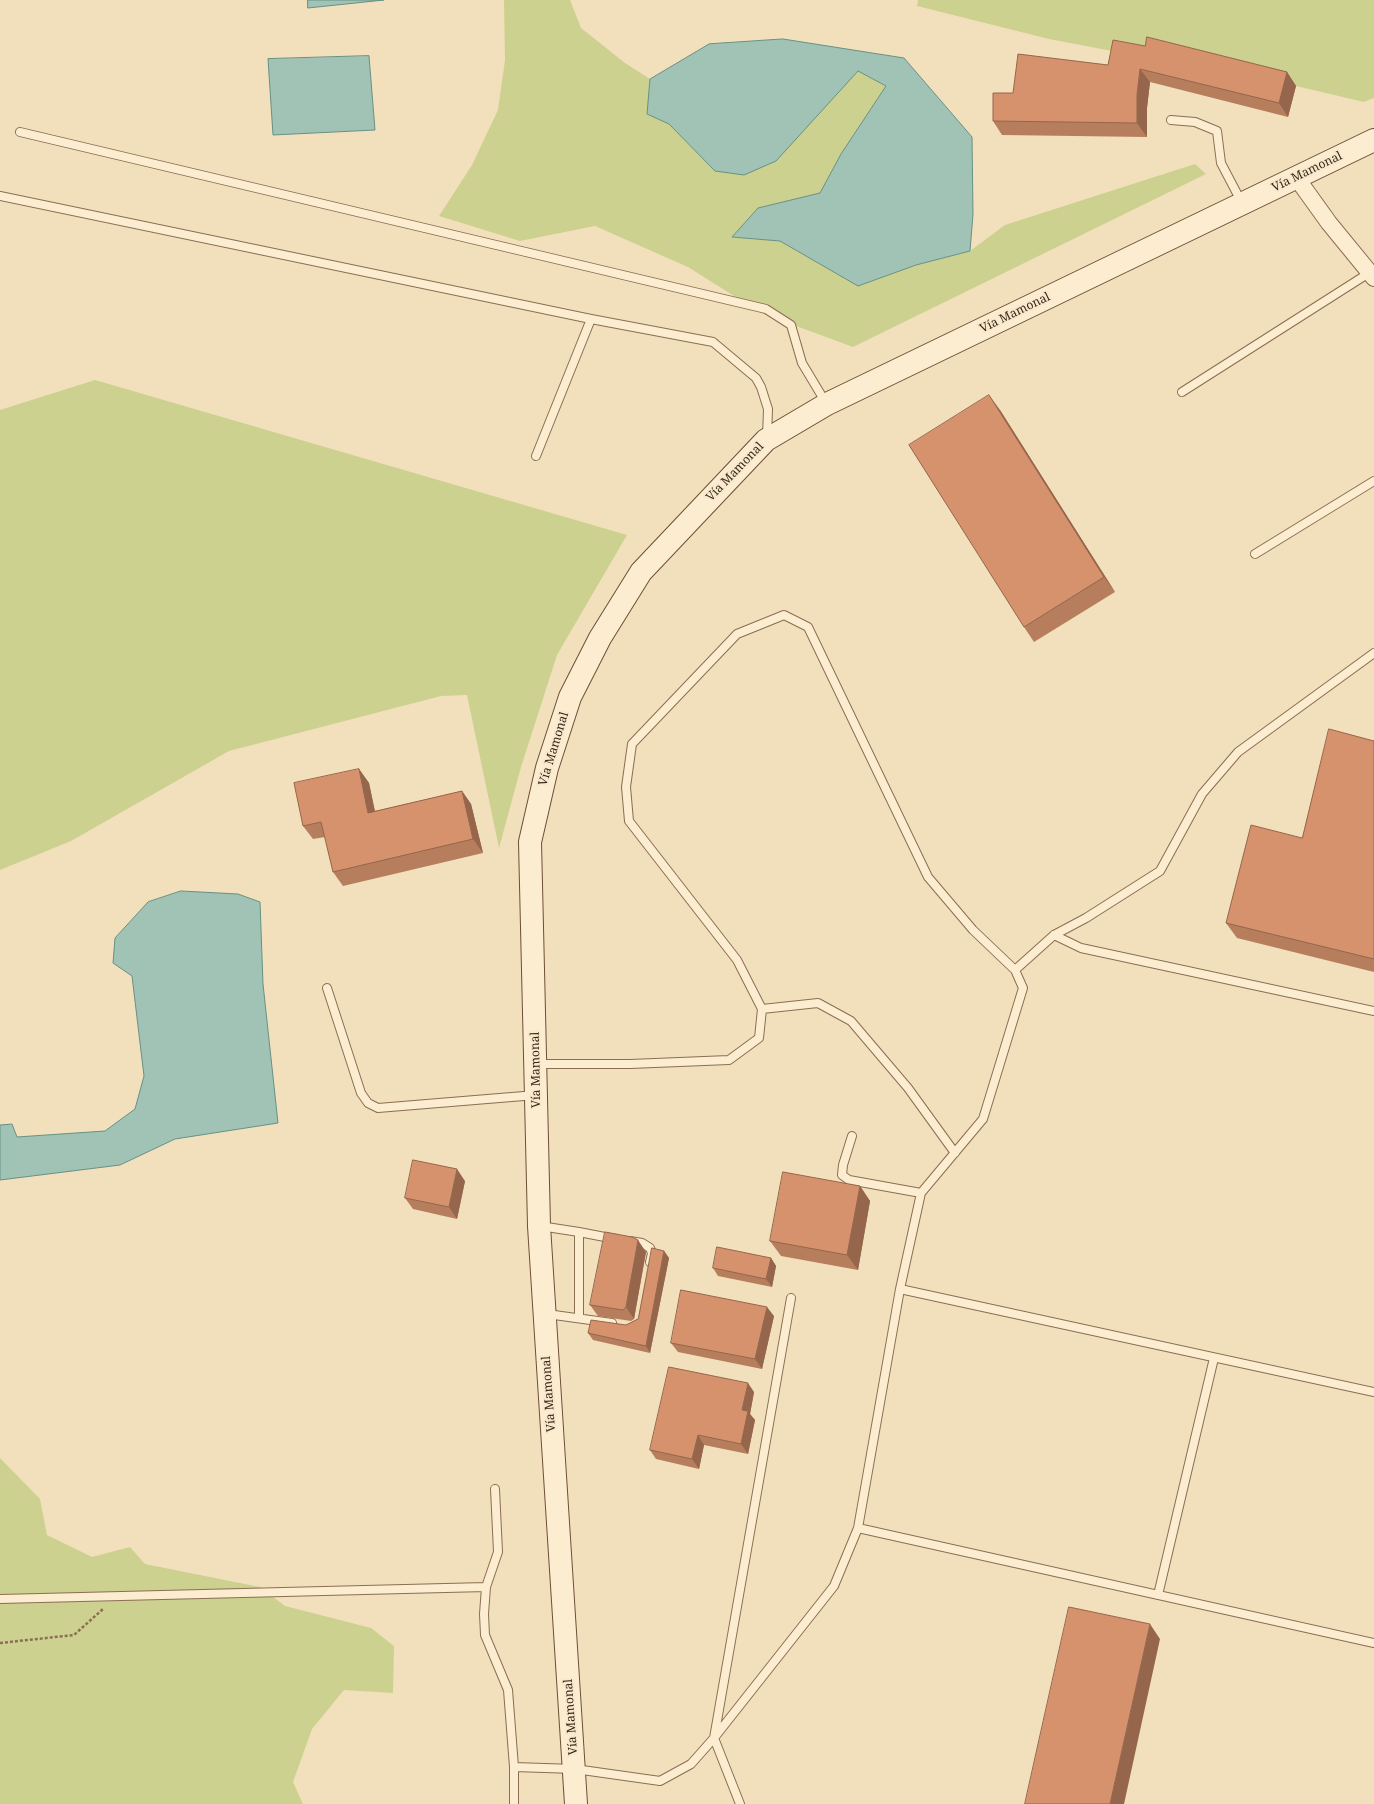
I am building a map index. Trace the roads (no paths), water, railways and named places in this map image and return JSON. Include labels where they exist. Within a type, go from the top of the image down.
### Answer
[{"type":"street","name":"Vía Mamonal","points":[[576,1804],[575,1769],[539,1226],[530,842],[547,768],[570,697],[600,638],[641,572],[766,440],[827,404],[1374,140]]},
{"type":"street","points":[[1296,177],[1329,224],[1371,275]]},
{"type":"lane","points":[[1171,120],[1195,122],[1217,131],[1221,163],[1243,203]]},
{"type":"lane","points":[[20,132],[766,309],[791,324],[802,363],[827,404]]},
{"type":"lane","points":[[0,196],[591,319],[713,342],[756,378],[761,387],[768,409],[766,440]]},
{"type":"lane","points":[[1182,392],[1371,275]]},
{"type":"lane","points":[[536,456],[591,319]]},
{"type":"lane","points":[[1255,554],[1374,480]]},
{"type":"lane","points":[[514,1767],[575,1769],[660,1781],[690,1764],[714,1738],[834,1586],[858,1528],[900,1289],[921,1193],[983,1119],[1024,988],[1015,970],[973,930],[928,877],[808,627],[784,615],[737,634],[632,744],[626,787],[628,821],[737,960],[762,1009],[760,1038],[729,1060],[630,1064],[536,1064]]},
{"type":"lane","points":[[1015,970],[1054,935],[1086,918],[1160,871],[1202,794],[1238,752],[1374,653]]},
{"type":"lane","points":[[1054,935],[1081,948],[1374,1011]]},
{"type":"lane","points":[[327,988],[361,1093],[368,1103],[378,1108],[537,1095]]},
{"type":"lane","points":[[762,1009],[818,1003],[851,1021],[908,1088],[955,1153]]},
{"type":"lane","points":[[852,1136],[843,1164],[842,1175],[849,1180],[921,1193]]},
{"type":"lane","points":[[539,1226],[642,1243],[650,1248],[652,1253],[649,1268]]},
{"type":"lane","points":[[579,1232],[580,1318]]},
{"type":"lane","points":[[900,1289],[1374,1392]]},
{"type":"lane","points":[[740,1804],[714,1738],[791,1298]]},
{"type":"lane","points":[[544,1314],[580,1318],[624,1326]]},
{"type":"lane","points":[[1158,1595],[1214,1358]]},
{"type":"lane","points":[[495,1489],[498,1552],[486,1587],[484,1614],[485,1635],[508,1690],[514,1767],[514,1804]]},
{"type":"lane","points":[[858,1528],[1374,1643]]},
{"type":"lane","points":[[0,1599],[486,1587]]}]
